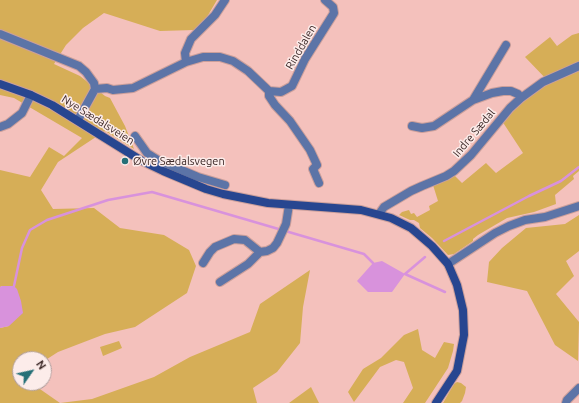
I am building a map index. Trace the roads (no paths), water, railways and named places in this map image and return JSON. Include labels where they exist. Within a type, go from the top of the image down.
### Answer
[{"type":"main road","name":"Nye Sædalsveien","points":[[0,84],[31,95],[52,105],[142,161],[188,182],[223,194],[268,203],[361,210],[400,221],[411,228],[432,246],[448,264],[460,294],[463,310],[464,335],[457,371],[436,403]]},
{"type":"street","points":[[186,62],[185,53],[191,39],[215,15],[225,0]]},
{"type":"street","name":"Rinddalen","points":[[269,91],[281,92],[292,86],[305,60],[334,13],[333,7],[325,0]]},
{"type":"street","points":[[0,34],[79,66],[91,77],[95,89],[78,120]]},
{"type":"street","name":"Indre Sædal","points":[[474,100],[506,45]]},
{"type":"street","points":[[95,89],[107,88],[118,90],[133,88],[186,62],[203,57],[220,57],[233,61],[248,71],[269,91],[269,96],[275,105],[290,121],[310,150],[317,165],[313,169],[319,183]]},
{"type":"street","name":"Indre Sædal","points":[[379,214],[384,207],[411,191],[454,171],[471,155],[510,108],[521,98],[543,82],[579,66]]},
{"type":"street","name":"Indre Sædal","points":[[412,126],[422,128],[434,126],[474,100],[492,93],[512,91],[518,94],[521,98]]},
{"type":"street","points":[[0,127],[8,124],[22,113],[31,95]]},
{"type":"street","points":[[135,136],[147,153],[158,160],[198,177],[225,185]]},
{"type":"street","points":[[220,282],[248,264],[260,252],[273,248],[283,231],[289,205]]},
{"type":"street","points":[[448,264],[495,232],[525,220],[545,217],[579,206]]},
{"type":"street","points":[[203,263],[215,247],[234,239],[245,240],[260,252]]},
{"type":"street","points":[[566,403],[572,394],[579,388]]},
{"type":"waterway","points":[[444,241],[529,196],[561,181],[579,167]]},
{"type":"waterway","points":[[14,286],[22,248],[30,230],[47,220],[108,200],[152,192],[364,254],[373,263]]},
{"type":"waterway","points":[[425,257],[405,274],[445,292]]},
{"type":"place","name":"Øvre Sædalsvegen","points":[[125,161]]}]
